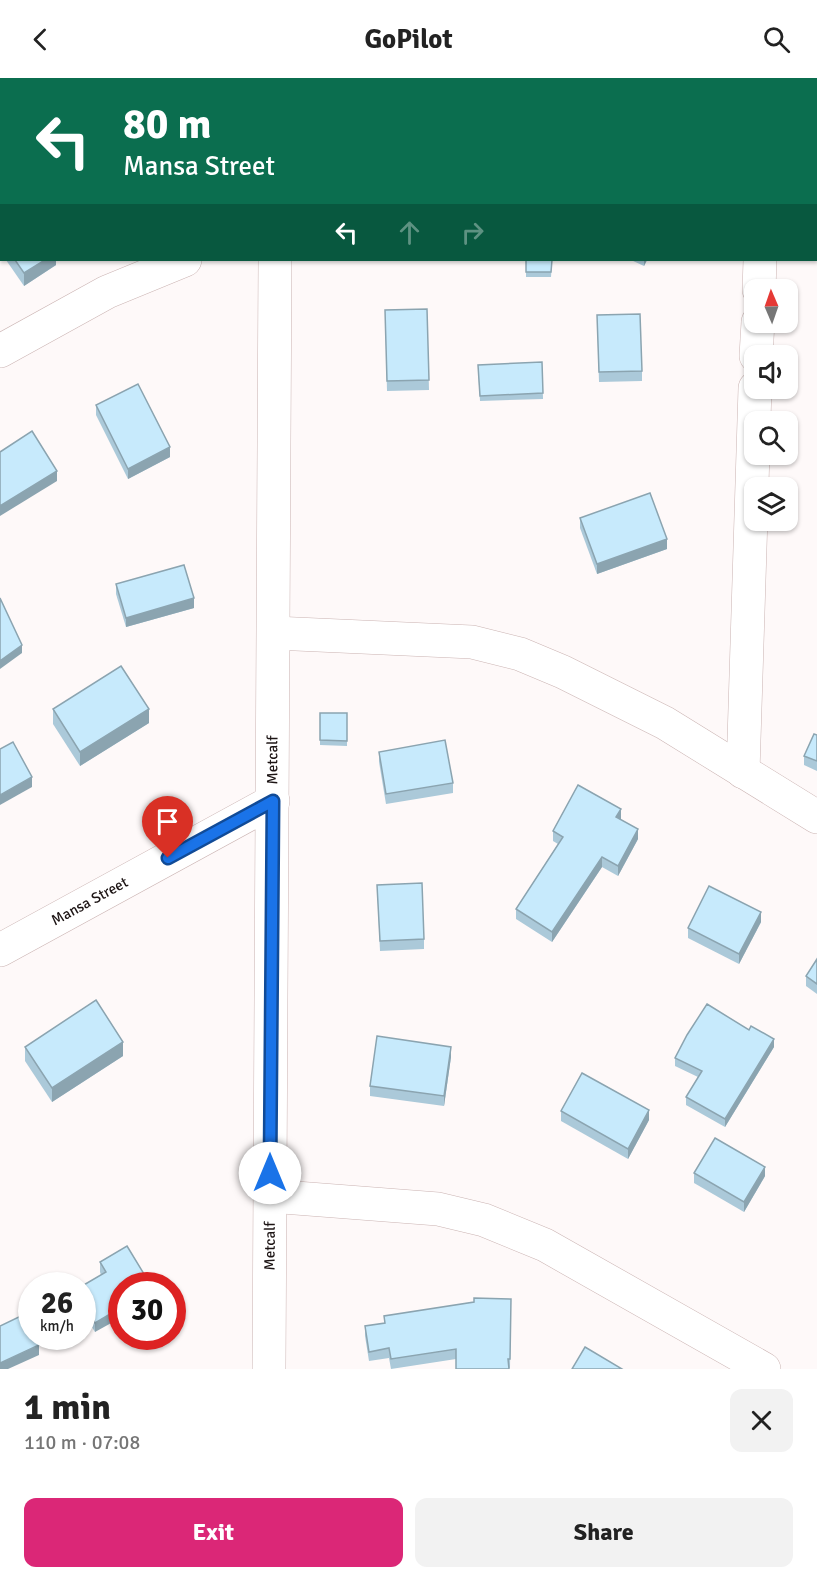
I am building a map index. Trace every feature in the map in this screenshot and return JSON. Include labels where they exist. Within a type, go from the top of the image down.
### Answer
[{"type":"street","points":[[0,351],[107,292],[183,261]]},
{"type":"street","name":"Metcalf","points":[[269,1369],[275,261]]},
{"type":"street","points":[[759,261],[759,279]]},
{"type":"street","points":[[743,772],[755,399]]},
{"type":"street","points":[[274,633],[472,642],[520,654],[563,672],[665,723],[817,817]]},
{"type":"street","name":"Mansa Street","points":[[0,950],[273,801]]},
{"type":"street","points":[[270,1196],[438,1209],[484,1220],[545,1245],[764,1369]]},
{"type":"building","points":[[16,261],[43,261],[24,273]]},
{"type":"building","points":[[526,261],[552,261],[551,272],[526,272]]},
{"type":"building","points":[[427,309],[429,380],[387,381],[385,310]]},
{"type":"building","points":[[640,314],[642,371],[599,372],[597,315]]},
{"type":"building","points":[[542,362],[543,393],[480,396],[478,365]]},
{"type":"building","points":[[138,384],[170,447],[128,469],[96,405]]},
{"type":"building","points":[[32,431],[57,471],[0,506],[0,452]]},
{"type":"building","points":[[650,493],[667,539],[597,564],[580,518]]},
{"type":"building","points":[[184,565],[194,598],[126,618],[116,584]]},
{"type":"building","points":[[0,598],[22,645],[0,661]]},
{"type":"building","points":[[121,666],[149,709],[80,752],[53,709]]},
{"type":"building","points":[[320,713],[347,713],[347,741],[320,740]]},
{"type":"building","points":[[814,734],[817,735],[817,761],[804,756]]},
{"type":"building","points":[[445,740],[453,783],[386,794],[379,752]]},
{"type":"building","points":[[13,742],[32,777],[0,795],[0,749]]},
{"type":"building","points":[[578,785],[621,809],[616,817],[638,829],[618,866],[602,857],[552,932],[516,909],[563,837],[553,831]]},
{"type":"building","points":[[422,883],[424,939],[380,941],[377,885]]},
{"type":"building","points":[[709,886],[761,912],[739,954],[688,928]]},
{"type":"building","points":[[817,959],[817,984],[806,976]]},
{"type":"building","points":[[96,1000],[123,1042],[52,1088],[25,1047]]},
{"type":"building","points":[[707,1004],[749,1030],[751,1026],[774,1039],[725,1119],[686,1097],[702,1071],[675,1058]]},
{"type":"building","points":[[377,1036],[451,1047],[444,1096],[370,1086]]},
{"type":"building","points":[[582,1073],[649,1110],[628,1149],[561,1111]]},
{"type":"building","points":[[715,1138],[765,1167],[744,1202],[694,1173]]},
{"type":"building","points":[[127,1246],[143,1272],[108,1272],[108,1315],[96,1322],[96,1278],[106,1272],[100,1262]]},
{"type":"building","points":[[474,1298],[511,1299],[509,1369],[456,1369],[456,1349],[391,1359],[389,1348],[369,1352],[365,1326],[385,1323],[384,1316],[474,1302]]},
{"type":"building","points":[[18,1317],[18,1350],[28,1350],[0,1363],[0,1326]]},
{"type":"building","points":[[585,1347],[622,1369],[572,1369]]},
{"type":"route","points":[[168,858],[273,801],[270,1173]]}]
